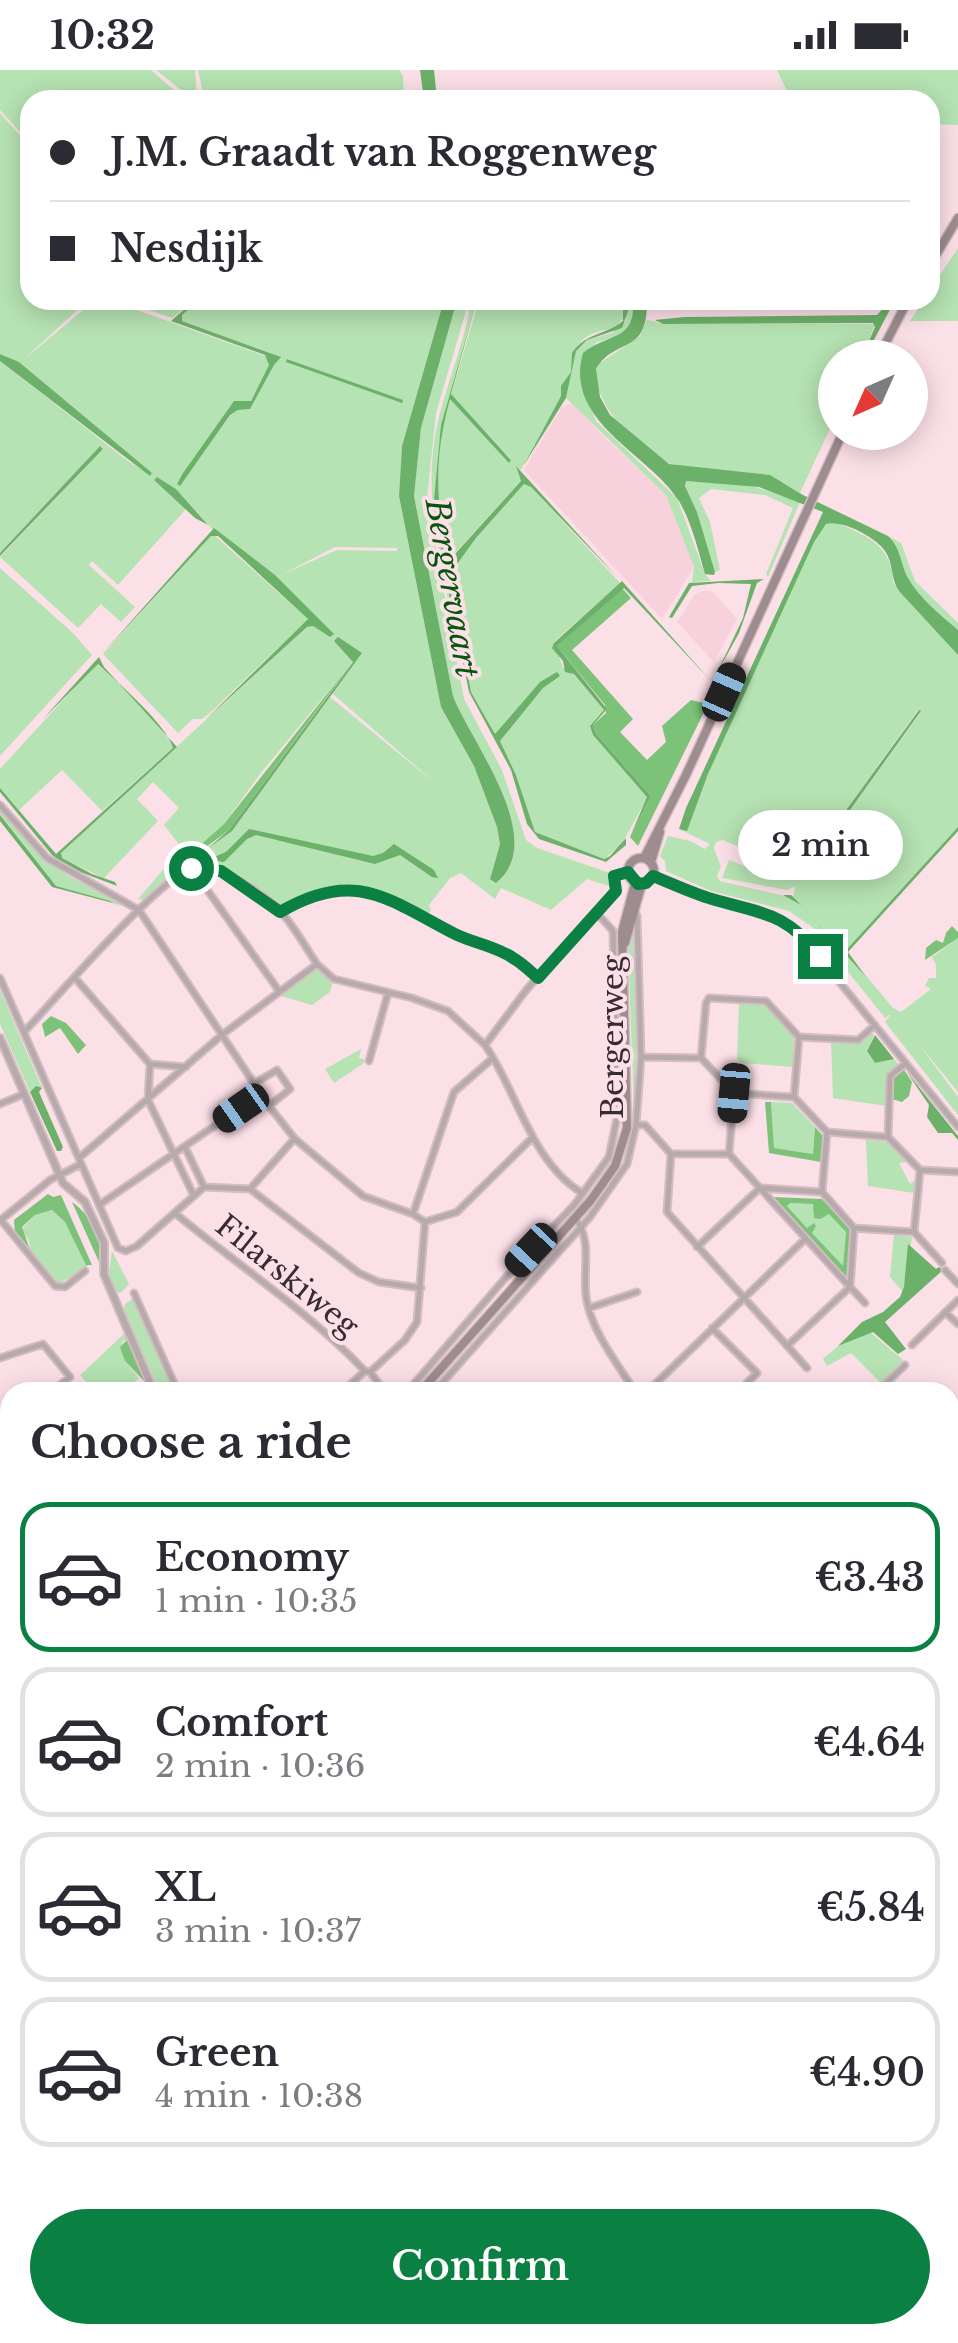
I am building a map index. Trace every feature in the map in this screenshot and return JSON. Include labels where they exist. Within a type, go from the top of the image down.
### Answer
[{"type":"main road","points":[[940,248],[958,218]]},
{"type":"main road","points":[[887,340],[903,310]]},
{"type":"main road","points":[[647,860],[632,861],[628,872],[638,883],[653,876],[647,860],[836,450]]},
{"type":"main road","name":"Bergerweg","points":[[623,952],[638,883]]},
{"type":"main road","name":"Bergerweg","points":[[429,1382],[575,1223],[587,1197],[616,1166],[628,1128],[622,932],[638,883]]},
{"type":"street","points":[[0,804],[47,858],[140,910],[268,1106],[294,1139],[363,1196],[425,1222]]},
{"type":"street","points":[[191,868],[279,991]]},
{"type":"street","points":[[24,1032],[181,871],[221,871],[280,912],[317,964],[334,979],[417,999],[448,1011],[486,1044],[533,1137],[570,1186],[587,1197]]},
{"type":"street","points":[[486,1044],[617,889],[614,876],[628,872]]},
{"type":"street","points":[[653,876],[710,899],[773,915],[793,926],[958,1127]]},
{"type":"street","points":[[280,912],[318,893],[366,891],[423,914],[456,935],[511,956],[538,978]]},
{"type":"street","name":"Bergerweg","points":[[442,1382],[575,1223],[590,1217],[627,1164],[636,1125],[640,1057],[638,916],[634,910]]},
{"type":"street","name":"Bergerweg","points":[[416,1382],[554,1225],[587,1197],[609,1157],[616,1130],[613,932],[596,912]]},
{"type":"street","points":[[85,1271],[65,1287],[55,1286],[0,1220],[80,1161],[222,1034],[317,964]]},
{"type":"street","points":[[0,978],[118,1248],[131,1250],[204,1187],[250,1189],[359,1273],[379,1282],[421,1288]]},
{"type":"street","points":[[75,978],[150,1064],[186,1067]]},
{"type":"street","points":[[368,1061],[388,993]]},
{"type":"street","points":[[701,1058],[709,998],[766,1002],[799,1037],[858,1040],[875,1025]]},
{"type":"street","points":[[794,1097],[799,1037]]},
{"type":"street","points":[[0,1038],[60,1175],[68,1189],[85,1202],[104,1243],[104,1274],[150,1382]]},
{"type":"street","points":[[640,1057],[701,1058],[734,1093],[794,1097],[827,1132],[888,1137],[920,1170],[958,1172]]},
{"type":"street","points":[[413,1214],[454,1092],[493,1058]]},
{"type":"street","points":[[888,1137],[890,1076],[906,1063]]},
{"type":"street","points":[[150,1064],[148,1100],[194,1196]]},
{"type":"street","points":[[254,1084],[277,1070],[290,1089],[268,1106]]},
{"type":"street","points":[[734,1093],[729,1154],[865,1302]]},
{"type":"street","points":[[1,1101],[24,1094]]},
{"type":"street","points":[[99,1205],[261,1094]]},
{"type":"street","points":[[636,1125],[645,1125],[671,1154],[666,1212],[807,1368]]},
{"type":"street","points":[[822,1192],[827,1132]]},
{"type":"street","points":[[425,1222],[458,1212],[533,1137]]},
{"type":"street","points":[[250,1189],[294,1139]]},
{"type":"street","points":[[184,1147],[204,1187]]},
{"type":"street","points":[[671,1154],[729,1154]]},
{"type":"street","points":[[914,1232],[920,1170]]},
{"type":"street","points":[[697,1248],[760,1188],[822,1192],[854,1228],[914,1232],[942,1263]]},
{"type":"street","name":"Filarskiweg","points":[[176,1214],[330,1334],[377,1382]]},
{"type":"street","points":[[354,1382],[412,1331],[421,1288],[425,1222]]},
{"type":"street","points":[[554,1225],[575,1223],[586,1237],[589,1308],[628,1382]]},
{"type":"street","points":[[786,1346],[850,1287],[854,1228]]},
{"type":"street","points":[[657,1382],[805,1239]]},
{"type":"street","points":[[531,1250],[534,1264]]},
{"type":"street","points":[[945,1270],[958,1284]]},
{"type":"street","points":[[134,1292],[174,1382]]},
{"type":"street","points":[[589,1308],[637,1292]]},
{"type":"street","points":[[912,1345],[958,1300]]},
{"type":"street","points":[[945,1312],[958,1324]]},
{"type":"street","points":[[712,1328],[758,1373],[749,1382]]},
{"type":"street","points":[[0,1358],[43,1344],[70,1377],[64,1382]]},
{"type":"street","points":[[887,1382],[905,1365]]},
{"type":"shaded area","points":[[0,70],[151,70],[174,90],[20,90],[20,132],[0,110]]},
{"type":"shaded area","points":[[156,70],[195,70],[197,90],[181,90]]},
{"type":"shaded area","points":[[198,70],[399,70],[404,90],[202,90]]},
{"type":"shaded area","points":[[777,70],[958,70],[958,125],[940,124],[940,90],[786,90]]},
{"type":"shaded area","points":[[0,113],[20,136],[20,310],[77,310],[22,361],[83,310],[137,310],[265,356],[270,365],[251,401],[234,402],[177,484],[230,415],[250,409],[276,361],[273,354],[182,321],[188,310],[441,310],[402,446],[399,496],[441,707],[474,766],[497,827],[500,844],[491,875],[496,883],[510,865],[514,842],[511,817],[453,696],[414,496],[421,428],[454,310],[465,310],[436,413],[427,499],[464,699],[502,770],[526,840],[537,848],[610,873],[612,887],[587,879],[551,910],[501,888],[495,899],[461,873],[450,878],[429,905],[428,914],[392,895],[356,887],[321,891],[284,908],[227,869],[201,863],[183,867],[145,900],[138,899],[163,870],[190,859],[232,831],[330,697],[436,784],[332,693],[362,653],[341,648],[353,661],[224,824],[188,856],[164,825],[179,808],[153,782],[137,799],[158,821],[104,878],[61,858],[61,853],[307,627],[313,626],[330,637],[275,575],[212,529],[176,489],[157,477],[154,480],[186,509],[118,585],[92,561],[89,565],[135,607],[121,622],[101,604],[78,628],[0,557],[103,449],[100,446],[0,553],[0,361],[128,461],[152,474],[19,362],[0,354]],"holes":[[[288,359],[402,400],[287,362]],[[335,547],[397,548],[337,550],[281,575]]]},
{"type":"shaded area","points":[[958,248],[958,321],[910,321],[917,310],[940,310],[940,275]]},
{"type":"shaded area","points":[[149,310],[182,310],[172,318]]},
{"type":"shaded area","points":[[474,310],[441,428],[450,398],[509,462],[511,459],[451,395],[476,310],[624,310],[625,314],[617,325],[590,335],[576,348],[561,396],[524,465],[520,470],[516,466],[521,481],[445,564],[451,615],[434,523],[433,454],[439,416],[469,312]]},
{"type":"shaded area","points":[[626,310],[632,310],[632,324],[616,337],[597,342],[581,360],[581,380],[596,421],[677,498],[711,581],[692,582],[694,567],[666,495],[566,398],[575,351],[587,340],[612,333],[626,321]]},
{"type":"shaded area","points":[[647,320],[663,324],[875,324],[869,340],[818,340],[820,450],[800,493],[752,473],[672,464],[632,438],[601,394],[597,365],[640,336]]},
{"type":"shaded area","points":[[574,403],[666,495],[694,567],[662,619],[524,470],[562,407]]},
{"type":"shaded area","points":[[686,481],[749,485],[800,502],[768,577],[793,508],[765,495],[711,489],[699,498],[710,522],[720,570],[715,572]]},
{"type":"shaded area","points":[[524,484],[620,583],[554,642],[563,668],[574,674],[604,710],[590,726],[593,735],[648,797],[621,845],[604,859],[535,832],[500,741],[543,688],[560,675],[540,682],[495,734],[471,692],[450,574]]},
{"type":"shaded area","points":[[832,521],[882,549],[893,582],[958,655],[958,827],[848,948],[843,948],[893,1008],[901,1012],[931,989],[925,986],[929,978],[936,978],[932,957],[958,938],[958,1092],[918,1043],[958,1097],[958,1115],[885,1022],[891,1014],[885,1018],[812,927],[789,911],[711,891],[666,871],[660,856],[668,836],[705,849],[710,844],[679,829],[687,830],[711,767],[823,526]],"holes":[[[918,710],[921,712],[801,879],[806,865]],[[723,840],[753,853],[747,867],[729,860],[722,878],[787,890],[795,886],[793,898],[720,881],[717,876],[721,867],[714,848],[716,842]]]},
{"type":"shaded area","points":[[213,534],[308,619],[213,710],[202,719],[193,719],[178,733],[103,654]]},
{"type":"shaded area","points":[[888,536],[901,543],[915,581],[958,623],[958,630],[913,586]]},
{"type":"shaded area","points":[[0,568],[92,655],[0,756]]},
{"type":"shaded area","points":[[622,588],[631,598],[572,650],[633,719],[620,732],[647,760],[666,742],[662,726],[691,700],[708,704],[638,846],[630,837],[651,796],[596,734],[593,725],[606,713],[605,705],[557,646]]},
{"type":"shaded area","points":[[712,591],[737,619],[714,662],[677,622],[695,594]]},
{"type":"shaded area","points":[[353,661],[229,830],[190,859],[188,856],[224,824]]},
{"type":"shaded area","points":[[96,664],[139,703],[173,748],[102,811],[62,770],[19,810],[0,788],[0,769]]},
{"type":"shaded area","points":[[0,809],[49,863],[133,909],[56,886],[0,815]]},
{"type":"shaded area","points":[[952,926],[958,938],[925,960],[926,948],[936,940],[943,943]]},
{"type":"shaded area","points":[[633,934],[637,1041],[634,1108],[628,947]]},
{"type":"shaded area","points":[[316,968],[333,981],[330,992],[312,1005],[281,996]]},
{"type":"shaded area","points":[[0,990],[42,1088],[30,1092],[0,1024]]},
{"type":"shaded area","points":[[739,1004],[765,1005],[794,1036],[793,1067],[741,1063],[737,1059]]},
{"type":"shaded area","points":[[51,1016],[66,1023],[86,1045],[78,1054],[60,1028],[45,1037],[42,1024]]},
{"type":"shaded area","points":[[872,1033],[867,1051],[875,1063],[894,1059],[898,1064],[887,1074],[886,1106],[833,1098],[831,1041],[861,1042]]},
{"type":"shaded area","points":[[361,1049],[359,1058],[364,1063],[334,1083],[325,1069]]},
{"type":"shaded area","points":[[904,1070],[912,1082],[909,1096],[902,1102],[892,1099],[893,1079]]},
{"type":"shaded area","points":[[765,1102],[771,1102],[774,1148],[813,1154],[815,1127],[823,1136],[821,1162],[769,1153]]},
{"type":"shaded area","points":[[771,1102],[792,1103],[815,1127],[813,1154],[774,1148]]},
{"type":"shaded area","points":[[866,1140],[889,1142],[907,1162],[899,1163],[910,1184],[915,1180],[914,1193],[868,1186]]},
{"type":"shaded area","points":[[48,1194],[61,1195],[92,1265],[86,1265],[65,1222],[52,1210],[35,1215],[22,1227],[30,1250],[15,1233],[14,1220]]},
{"type":"shaded area","points":[[771,1197],[822,1199],[851,1230],[847,1280]],"holes":[[[813,1204],[814,1218],[829,1214],[846,1232],[843,1266],[812,1233],[814,1223],[807,1228],[787,1206]]]},
{"type":"shaded area","points":[[72,1202],[94,1228],[100,1245],[99,1262]]},
{"type":"shaded area","points":[[813,1204],[820,1219],[829,1213],[846,1232],[843,1267],[787,1206]]},
{"type":"shaded area","points":[[52,1210],[65,1222],[88,1266],[59,1284],[30,1250],[29,1240],[21,1230],[35,1215]]},
{"type":"shaded area","points":[[894,1234],[912,1237],[903,1292],[890,1277]]},
{"type":"shaded area","points":[[112,1251],[129,1284],[121,1293],[115,1292],[108,1278]]},
{"type":"shaded area","points":[[135,1300],[171,1382],[156,1382],[124,1311],[125,1304]]},
{"type":"shaded area","points":[[870,1332],[903,1360],[880,1382],[851,1353],[827,1366],[823,1359],[838,1346]]},
{"type":"shaded area","points":[[125,1333],[125,1361],[139,1378],[134,1382],[86,1382],[80,1375]]},
{"type":"shaded area","points":[[128,1339],[146,1382],[125,1361],[120,1347]]},
{"type":"water","points":[[420,70],[434,70],[436,90],[423,90]]},
{"type":"water","points":[[188,310],[182,321],[281,357],[250,409],[230,415],[180,486],[177,484],[183,473],[234,401],[251,401],[269,365],[265,355],[171,321]]},
{"type":"water","points":[[441,310],[454,310],[421,428],[414,496],[453,696],[511,817],[514,842],[510,864],[496,883],[490,879],[500,844],[497,827],[474,766],[441,707],[399,496],[402,446]]},
{"type":"water","name":"Bergervaart","points":[[474,310],[451,394],[511,460],[509,463],[450,399],[438,481],[446,564],[521,481],[516,466],[618,578],[524,484],[450,574],[471,692],[495,734],[540,682],[557,672],[560,676],[543,688],[500,741],[535,832],[604,859],[626,838],[626,845],[606,862],[539,839],[527,824],[511,770],[469,692],[434,500],[441,425]]},
{"type":"water","points":[[623,310],[628,310],[622,328],[588,340],[623,321]]},
{"type":"water","points":[[646,310],[637,338],[613,352],[596,369],[600,397],[610,415],[669,464],[770,475],[888,536],[913,586],[958,630],[958,655],[899,591],[888,556],[880,546],[849,527],[826,524],[814,542],[708,774],[687,831],[679,829],[686,808],[823,512],[759,487],[686,481],[715,572],[705,574],[679,501],[597,418],[585,399],[580,377],[583,353],[625,330],[633,313]]},
{"type":"water","points":[[890,310],[874,340],[869,340],[873,323],[663,324],[655,320],[877,315]]},
{"type":"water","points":[[587,340],[576,351],[566,398],[524,465],[561,396],[561,386],[571,372],[572,353]]},
{"type":"water","points":[[0,354],[19,362],[152,473],[150,476],[0,361]]},
{"type":"water","points":[[287,359],[403,400],[402,403],[286,362]]},
{"type":"water","points":[[100,446],[103,449],[0,556],[0,553]]},
{"type":"water","points":[[157,477],[176,489],[208,525],[154,480]]},
{"type":"water","points":[[214,528],[275,575],[334,634],[330,637],[313,626],[307,627],[205,720],[308,619],[218,536],[211,536],[102,654]]},
{"type":"water","points":[[764,579],[757,583],[739,633],[717,673],[743,618],[751,584],[692,586],[672,618],[669,617],[689,583]]},
{"type":"water","points":[[622,581],[711,681],[624,588],[557,646],[607,709],[593,725],[596,734],[651,796],[630,837],[647,797],[593,735],[590,726],[604,710],[574,674],[565,672],[563,661],[552,648]]},
{"type":"water","points":[[338,637],[362,653],[232,831],[207,849],[229,830],[353,662],[334,641]]},
{"type":"water","points":[[99,657],[119,684],[98,664],[42,720]]},
{"type":"water","points":[[119,684],[152,716],[168,737]]},
{"type":"water","points":[[921,711],[800,880],[806,865]]},
{"type":"water","points":[[168,737],[177,747],[61,853],[62,858],[117,886],[70,868],[52,855],[0,792],[0,788],[56,854],[173,748]]},
{"type":"water","points":[[0,815],[56,886],[110,901],[128,912],[113,903],[52,887],[0,821]]},
{"type":"water","points":[[958,827],[848,952],[866,977],[814,920],[848,948]]},
{"type":"water","points":[[249,829],[373,856],[394,844],[434,870],[438,878],[400,855],[375,864],[256,835],[224,862],[207,860],[226,852]]},
{"type":"water","points":[[875,1035],[894,1059],[875,1063],[867,1051]]},
{"type":"water","points":[[906,1071],[958,1140],[952,1133],[938,1133],[927,1117],[929,1105]]},
{"type":"water","points":[[36,1086],[42,1088],[39,1092],[63,1147],[61,1151],[57,1151],[30,1092]]},
{"type":"water","points":[[908,1244],[936,1269],[943,1270],[885,1322],[906,1349],[898,1354],[873,1332],[838,1346],[862,1322],[883,1312],[900,1297]]},
{"type":"route","points":[[191,868],[221,871],[280,912],[318,893],[366,891],[423,914],[456,935],[511,956],[538,978],[616,891],[614,876],[628,872],[638,884],[653,876],[699,895],[779,918],[796,929],[820,956]]}]
